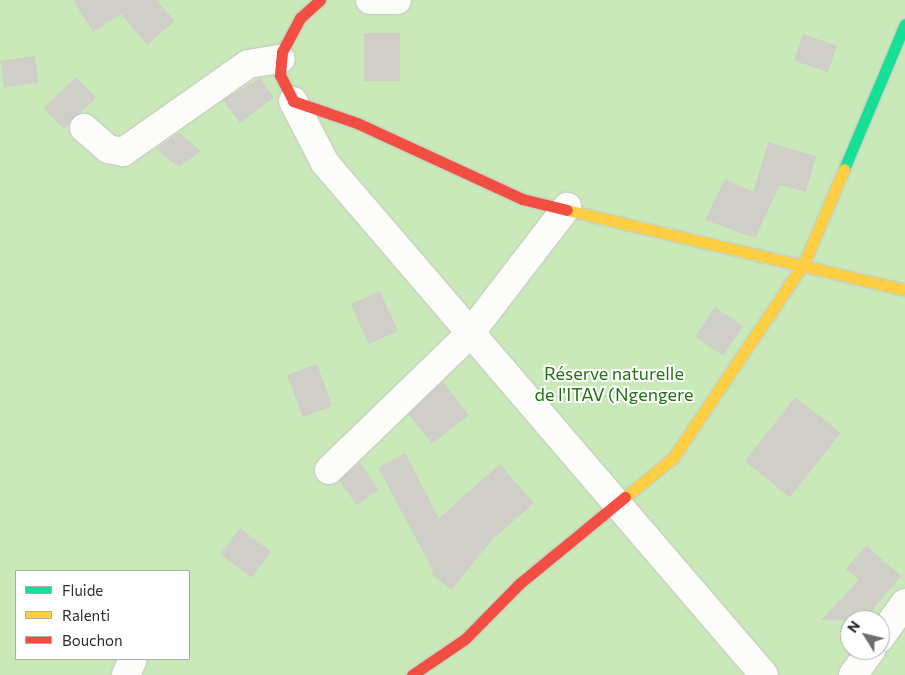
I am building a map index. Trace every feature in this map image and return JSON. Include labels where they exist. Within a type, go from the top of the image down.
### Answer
[{"type":"street","points":[[320,0],[300,18],[281,58],[280,74],[325,163],[468,336],[764,675]]},
{"type":"street","points":[[370,0],[397,0]]},
{"type":"street","points":[[412,675],[466,638],[519,584],[618,506],[673,458],[804,263],[905,24]]},
{"type":"street","points":[[84,128],[108,149],[123,152],[248,64],[281,58]]},
{"type":"street","points":[[292,100],[357,123],[522,199],[567,207],[804,263],[905,290]]},
{"type":"street","points":[[329,470],[468,336],[567,207]]},
{"type":"street","points":[[890,624],[905,604]]},
{"type":"street","points":[[126,675],[134,660]]},
{"type":"street","points":[[853,675],[864,660]]},
{"type":"green space","name":"Réserve naturelle de l'ITAV (Ngengere","points":[[0,0],[905,0],[905,675],[0,675]]},
{"type":"building","points":[[73,0],[156,0],[175,21],[147,45],[121,14],[93,32]]},
{"type":"building","points":[[364,33],[400,33],[400,81],[364,81]]},
{"type":"building","points":[[803,34],[837,46],[828,72],[794,60]]},
{"type":"building","points":[[35,56],[39,83],[4,88],[0,61]]},
{"type":"building","points":[[76,77],[96,98],[64,129],[44,108]]},
{"type":"building","points":[[260,78],[274,98],[240,123],[223,100]]},
{"type":"building","points":[[179,133],[201,151],[179,167],[156,149]]},
{"type":"building","points":[[768,142],[816,156],[806,192],[780,185],[755,238],[705,220],[725,179],[753,192]]},
{"type":"building","points":[[380,291],[398,331],[369,344],[351,304]]},
{"type":"building","points":[[715,307],[743,326],[723,356],[695,337]]},
{"type":"building","points":[[317,364],[332,406],[302,417],[287,375]]},
{"type":"building","points":[[443,382],[469,415],[432,444],[406,411]]},
{"type":"building","points":[[795,397],[841,433],[790,497],[745,462]]},
{"type":"building","points":[[405,453],[439,518],[500,464],[534,503],[493,539],[451,590],[431,573],[433,570],[378,468]]},
{"type":"building","points":[[360,463],[379,490],[357,506],[338,478]]},
{"type":"building","points":[[240,528],[271,551],[251,578],[220,554]]},
{"type":"building","points":[[866,545],[901,576],[872,610],[840,610],[840,620],[821,620],[859,580],[846,569]]},
{"type":"traffic: fast","points":[[844,169],[905,24]]},
{"type":"traffic: slow","points":[[625,497],[673,458],[804,263],[844,169]]},
{"type":"traffic: slow","points":[[567,210],[905,290]]},
{"type":"traffic: jam","points":[[320,0],[300,18],[282,52],[280,75],[293,101],[357,123],[522,199],[567,210]]},
{"type":"traffic: jam","points":[[412,675],[465,639],[519,584],[625,497]]}]
